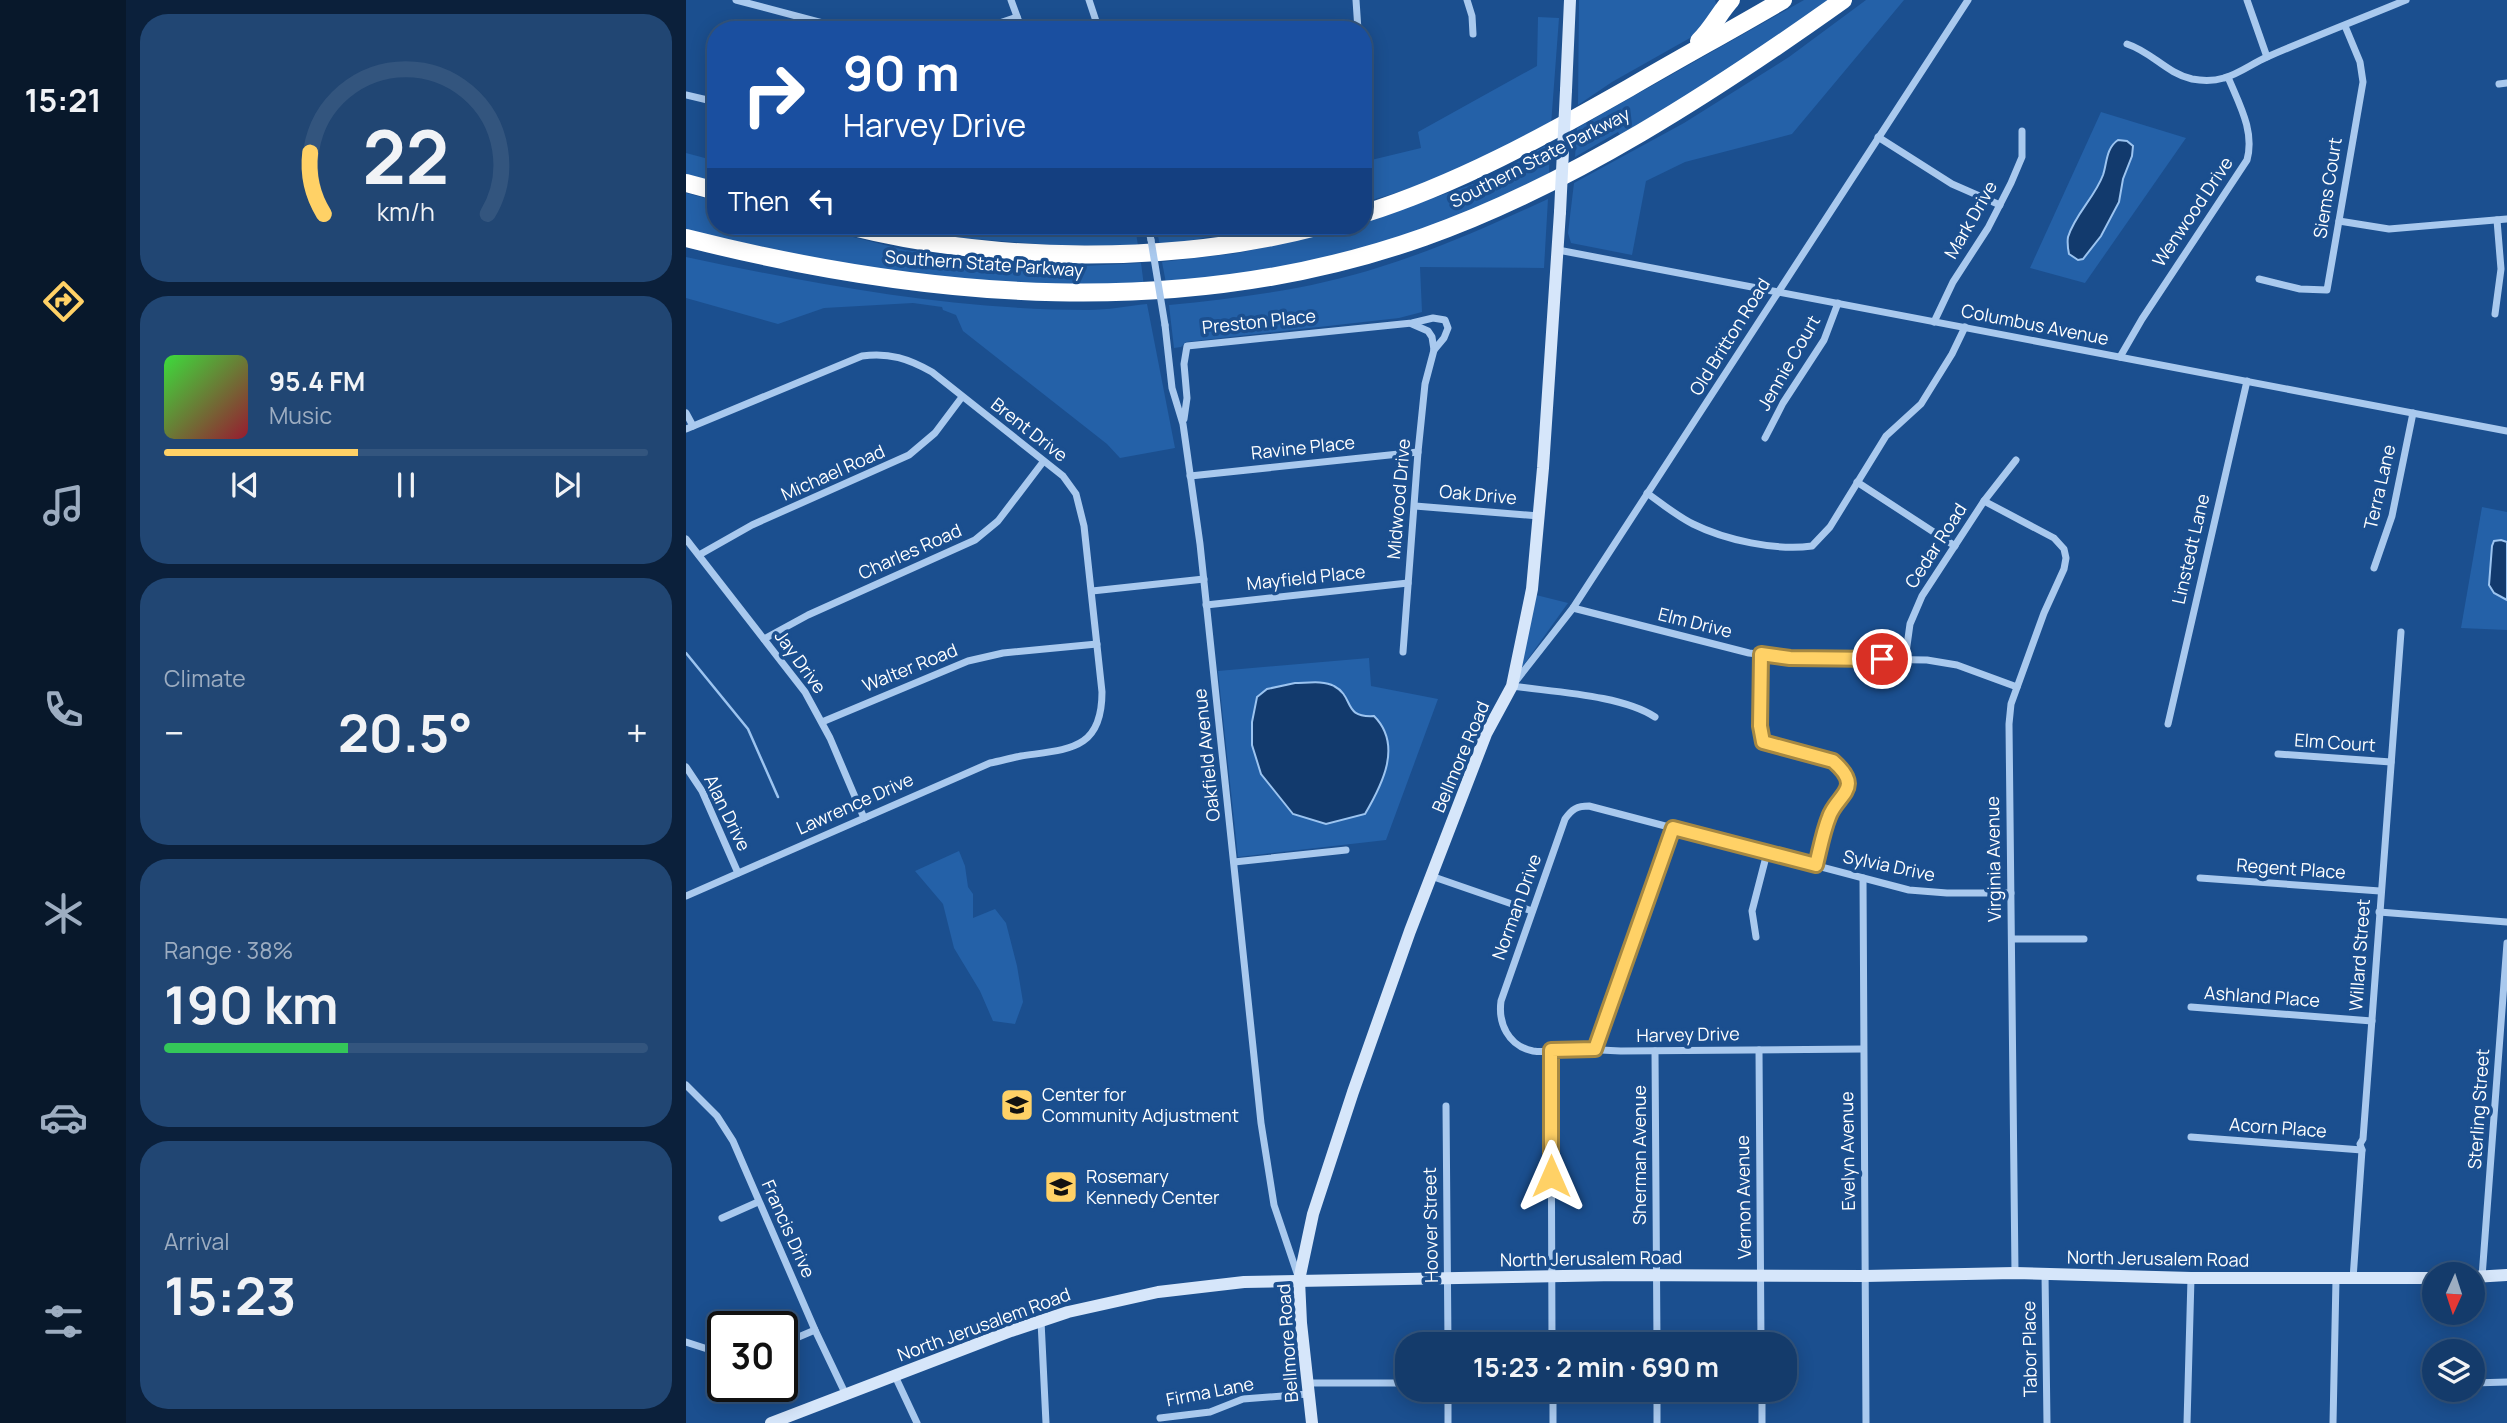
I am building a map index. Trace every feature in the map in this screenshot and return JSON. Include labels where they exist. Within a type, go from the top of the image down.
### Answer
[{"type":"highway","name":"Southern State Parkway","points":[[1372,211],[1415,196],[1487,165],[1783,0]]},
{"type":"highway","name":"Southern State Parkway","points":[[686,238],[766,258],[851,274],[1015,292],[1115,293],[1166,290],[1217,286],[1310,270],[1425,237],[1505,204],[1604,153],[1663,118],[1744,68],[1843,0]]},
{"type":"highway","points":[[1674,62],[1709,32],[1725,3]]},
{"type":"highway","points":[[686,183],[707,189]]},
{"type":"highway","name":"Southern State Parkway","points":[[896,235],[1010,251],[1113,253],[1211,245],[1268,235]]},
{"type":"main road","name":"Bellmore Road","points":[[1312,1423],[1299,1280],[1313,1214],[1353,1091],[1431,876],[1486,734],[1512,686],[1532,589],[1558,250],[1570,0]]},
{"type":"main road","name":"North Jerusalem Road","points":[[771,1423],[1041,1321],[1095,1305],[1158,1292],[1244,1282],[1656,1275],[1865,1276],[2015,1273],[2191,1278],[2422,1278]]},
{"type":"main road","points":[[2485,1277],[2507,1275]]},
{"type":"street","points":[[1011,0],[1019,21]]},
{"type":"street","points":[[1089,0],[1096,21]]},
{"type":"street","points":[[1356,0],[1357,21]]},
{"type":"street","points":[[1467,0],[1472,16],[1473,34]]},
{"type":"street","name":"Old Britton Road","points":[[1512,686],[1573,608],[1968,0]]},
{"type":"street","points":[[2247,0],[2267,57]]},
{"type":"street","points":[[2127,44],[2142,49],[2168,69],[2184,77],[2209,80],[2228,77],[2267,57],[2406,0]]},
{"type":"street","points":[[740,1],[815,21]]},
{"type":"street","points":[[1005,21],[1017,17]]},
{"type":"street","name":"Siems Court","points":[[2259,279],[2300,289],[2327,290],[2363,74],[2345,26]]},
{"type":"street","name":"Wenwood Drive","points":[[2120,357],[2141,319],[2247,160],[2250,140],[2248,126],[2228,77]]},
{"type":"street","points":[[686,95],[707,100]]},
{"type":"street","name":"Mark Drive","points":[[1934,322],[1954,282],[2000,205],[2022,157],[2022,131]]},
{"type":"street","points":[[1878,137],[1952,184],[2000,205]]},
{"type":"street","points":[[2339,221],[2389,229],[2507,219]]},
{"type":"street","points":[[2495,314],[2501,269],[2497,220]]},
{"type":"street","name":"Oakfield Avenue","points":[[1150,235],[1172,388],[1183,424],[1204,579],[1264,1145],[1274,1205],[1299,1280]]},
{"type":"street","name":"Columbus Avenue","points":[[1558,250],[2507,431]]},
{"type":"street","name":"Jennie Court","points":[[1765,439],[1783,402],[1824,340],[1838,303]]},
{"type":"street","name":"Midwood Drive","points":[[1403,652],[1425,384],[1434,350],[1447,332],[1445,320],[1433,318],[1412,323]]},
{"type":"street","points":[[1412,323],[1428,331],[1434,350]]},
{"type":"street","name":"Preston Place","points":[[1183,424],[1187,398],[1184,353],[1187,346],[1412,323]]},
{"type":"street","points":[[1647,493],[1692,523],[1711,532],[1762,545],[1812,547],[1821,538],[1886,436],[1921,404],[1952,354],[1965,327]]},
{"type":"street","name":"Brent Drive","points":[[690,428],[848,360],[872,354],[892,355],[914,361],[932,372],[1063,477],[1080,504],[1092,591],[1102,709],[1097,724],[1084,740],[1060,751],[1041,754]]},
{"type":"street","name":"Linstedt Lane","points":[[2168,724],[2247,381]]},
{"type":"street","name":"Michael Road","points":[[699,555],[752,525],[909,455],[935,433],[962,397]]},
{"type":"street","points":[[686,413],[690,428]]},
{"type":"street","name":"Terra Lane","points":[[2374,568],[2392,516],[2413,413]]},
{"type":"street","name":"Ravine Place","points":[[1190,476],[1418,452]]},
{"type":"street","name":"Cedar Road","points":[[1905,660],[1913,612],[1984,501],[2016,460]]},
{"type":"street","name":"Charles Road","points":[[764,639],[808,615],[975,540],[998,521],[1043,463]]},
{"type":"street","points":[[1857,482],[1955,546]]},
{"type":"street","name":"Virginia Avenue","points":[[1984,501],[2054,538],[2064,549],[2066,558],[2011,704],[2009,724],[2015,1273]]},
{"type":"street","name":"Oak Drive","points":[[1415,506],[1539,516]]},
{"type":"street","name":"Jay Drive","points":[[686,539],[805,692],[822,722],[864,818]]},
{"type":"street","points":[[1092,591],[1204,579]]},
{"type":"street","name":"Mayfield Place","points":[[1206,605],[1408,583]]},
{"type":"street","name":"Elm Drive","points":[[1573,608],[1761,654],[1790,658],[1927,660],[1957,665],[2017,687]]},
{"type":"street","name":"Willard Street","points":[[2353,1279],[2362,1150],[2360,1144],[2363,1139],[2401,632]]},
{"type":"street","name":"Walter Road","points":[[822,722],[968,661],[1003,653],[1097,644]]},
{"type":"street","points":[[1761,654],[1760,726],[1763,742],[1833,761],[1843,769],[1847,777],[1846,791],[1830,813],[1816,865]]},
{"type":"street","points":[[1512,686],[1625,702],[1655,717]]},
{"type":"street","name":"Lawrence Drive","points":[[686,896],[990,763],[1041,754]]},
{"type":"street","name":"Elm Court","points":[[2278,754],[2390,762]]},
{"type":"street","name":"Alan Drive","points":[[686,767],[702,791],[738,873]]},
{"type":"street","name":"Sylvia Drive","points":[[1565,819],[1576,808],[1589,806],[1925,892],[2011,892]]},
{"type":"street","name":"Norman Drive","points":[[1500,1007],[1565,819]]},
{"type":"street","points":[[1595,1049],[1673,828]]},
{"type":"street","points":[[1234,862],[1346,850]]},
{"type":"street","points":[[1756,937],[1752,911],[1767,853]]},
{"type":"street","points":[[1431,876],[1532,911]]},
{"type":"street","name":"Evelyn Avenue","points":[[1863,878],[1866,1423]]},
{"type":"street","name":"Regent Place","points":[[2200,878],[2380,891]]},
{"type":"street","points":[[2379,912],[2507,922]]},
{"type":"street","points":[[2012,939],[2084,939]]},
{"type":"street","name":"Sterling Street","points":[[2479,1262],[2507,943]]},
{"type":"street","name":"Harvey Drive","points":[[1500,1007],[1500,1019],[1509,1037],[1523,1048],[1536,1051],[1863,1049]]},
{"type":"street","name":"Ashland Place","points":[[2191,1007],[2372,1021]]},
{"type":"street","points":[[1551,1050],[1552,1332]]},
{"type":"street","name":"Vernon Avenue","points":[[1759,1050],[1761,1332]]},
{"type":"street","name":"Sherman Avenue","points":[[1655,1051],[1657,1332]]},
{"type":"street","name":"Francis Drive","points":[[686,1085],[724,1125],[846,1395]]},
{"type":"street","name":"Hoover Street","points":[[1446,1106],[1448,1332]]},
{"type":"street","name":"Acorn Place","points":[[2191,1137],[2362,1150]]},
{"type":"street","points":[[722,1218],[758,1202]]},
{"type":"street","name":"Tabor Place","points":[[2045,1274],[2047,1423]]},
{"type":"street","points":[[2187,1423],[2191,1278]]},
{"type":"street","points":[[2333,1423],[2336,1279]]},
{"type":"street","points":[[1041,1321],[1046,1423]]},
{"type":"street","points":[[798,1338],[815,1331]]},
{"type":"street","points":[[686,1342],[707,1349]]},
{"type":"street","points":[[895,1376],[917,1423]]},
{"type":"street","points":[[2485,1383],[2507,1382]]},
{"type":"street","name":"Firma Lane","points":[[1160,1418],[1210,1412],[1243,1399],[1308,1389],[1395,1383]]},
{"type":"street","points":[[1448,1402],[1448,1423]]},
{"type":"street","points":[[1553,1402],[1553,1423]]},
{"type":"street","points":[[1657,1402],[1657,1423]]},
{"type":"street","points":[[1762,1402],[1762,1423]]},
{"type":"shaded area","points":[[1579,0],[1715,0],[1717,8],[1697,34],[1612,82],[1578,105]]},
{"type":"shaded area","points":[[1804,0],[1833,0],[1707,83],[1620,135],[1618,132],[1575,157],[1577,128]]},
{"type":"shaded area","points":[[1866,0],[1904,0],[1792,134],[1685,162],[1646,181],[1632,255],[1571,243],[1568,233],[1574,183],[1684,123],[1789,57]]},
{"type":"shaded area","points":[[1538,17],[1559,18],[1551,125],[1436,178],[1372,199],[1372,160],[1421,148],[1418,132],[1537,66]]},
{"type":"shaded area","points":[[2101,112],[2186,138],[2085,283],[2030,268]]},
{"type":"shaded area","points":[[2118,140],[2127,141],[2133,146],[2119,202],[2101,236],[2083,259],[2078,260],[2069,254],[2068,237],[2103,175],[2109,151]]},
{"type":"shaded area","points":[[1550,143],[1549,173],[1471,212],[1398,239],[1251,276],[1166,283],[1162,262],[1238,253],[1321,235],[1372,235],[1372,220],[1490,178]]},
{"type":"shaded area","points":[[686,153],[707,159],[707,180],[686,174]]},
{"type":"shaded area","points":[[686,193],[707,199],[707,235],[686,230]]},
{"type":"shaded area","points":[[1548,199],[1544,268],[1420,267],[1422,312],[1399,318],[1186,342],[1181,347],[1174,348],[1169,305],[1276,292],[1354,275],[1444,244]]},
{"type":"shaded area","points":[[708,235],[845,235],[905,250],[1002,263],[1065,267],[1141,263],[1144,286],[1031,288],[864,270]]},
{"type":"shaded area","points":[[946,235],[1136,235],[1138,246],[1051,245]]},
{"type":"shaded area","points":[[1158,235],[1219,235],[1160,246]]},
{"type":"shaded area","points":[[686,257],[836,286],[936,301],[1088,310],[1147,304],[1175,448],[1120,458],[1107,444],[963,331],[956,315],[943,310],[942,307],[913,303],[824,308],[778,324],[686,298]]},
{"type":"shaded area","points":[[2482,507],[2507,512],[2507,630],[2461,628]]},
{"type":"shaded area","points":[[2494,541],[2507,542],[2507,600],[2494,593],[2489,585],[2492,546]]},
{"type":"shaded area","points":[[1536,595],[1568,603],[1518,673]]},
{"type":"shaded area","points":[[1369,658],[1371,686],[1438,699],[1386,840],[1238,857],[1218,671]]},
{"type":"shaded area","points":[[1320,682],[1334,686],[1345,696],[1357,714],[1374,716],[1383,727],[1387,739],[1387,765],[1378,791],[1365,814],[1326,824],[1293,814],[1261,774],[1252,745],[1252,722],[1257,697],[1267,689],[1295,683]]},
{"type":"shaded area","points":[[959,851],[965,866],[968,887],[973,894],[973,918],[995,909],[1006,923],[1023,1002],[1015,1024],[993,1021],[980,991],[954,948],[943,904],[915,871]]},
{"type":"waterway","points":[[686,653],[748,729],[778,797]]},
{"type":"place","name":"Center for Community Adjustment","points":[[1017,1105]]},
{"type":"place","name":"Rosemary Kennedy Center","points":[[1061,1187]]},
{"type":"route","points":[[1551,1176],[1551,1050],[1595,1049],[1673,828],[1816,865],[1830,813],[1846,791],[1847,777],[1843,769],[1833,761],[1823,756],[1763,742],[1760,726],[1761,654],[1790,658],[1882,659]]}]
